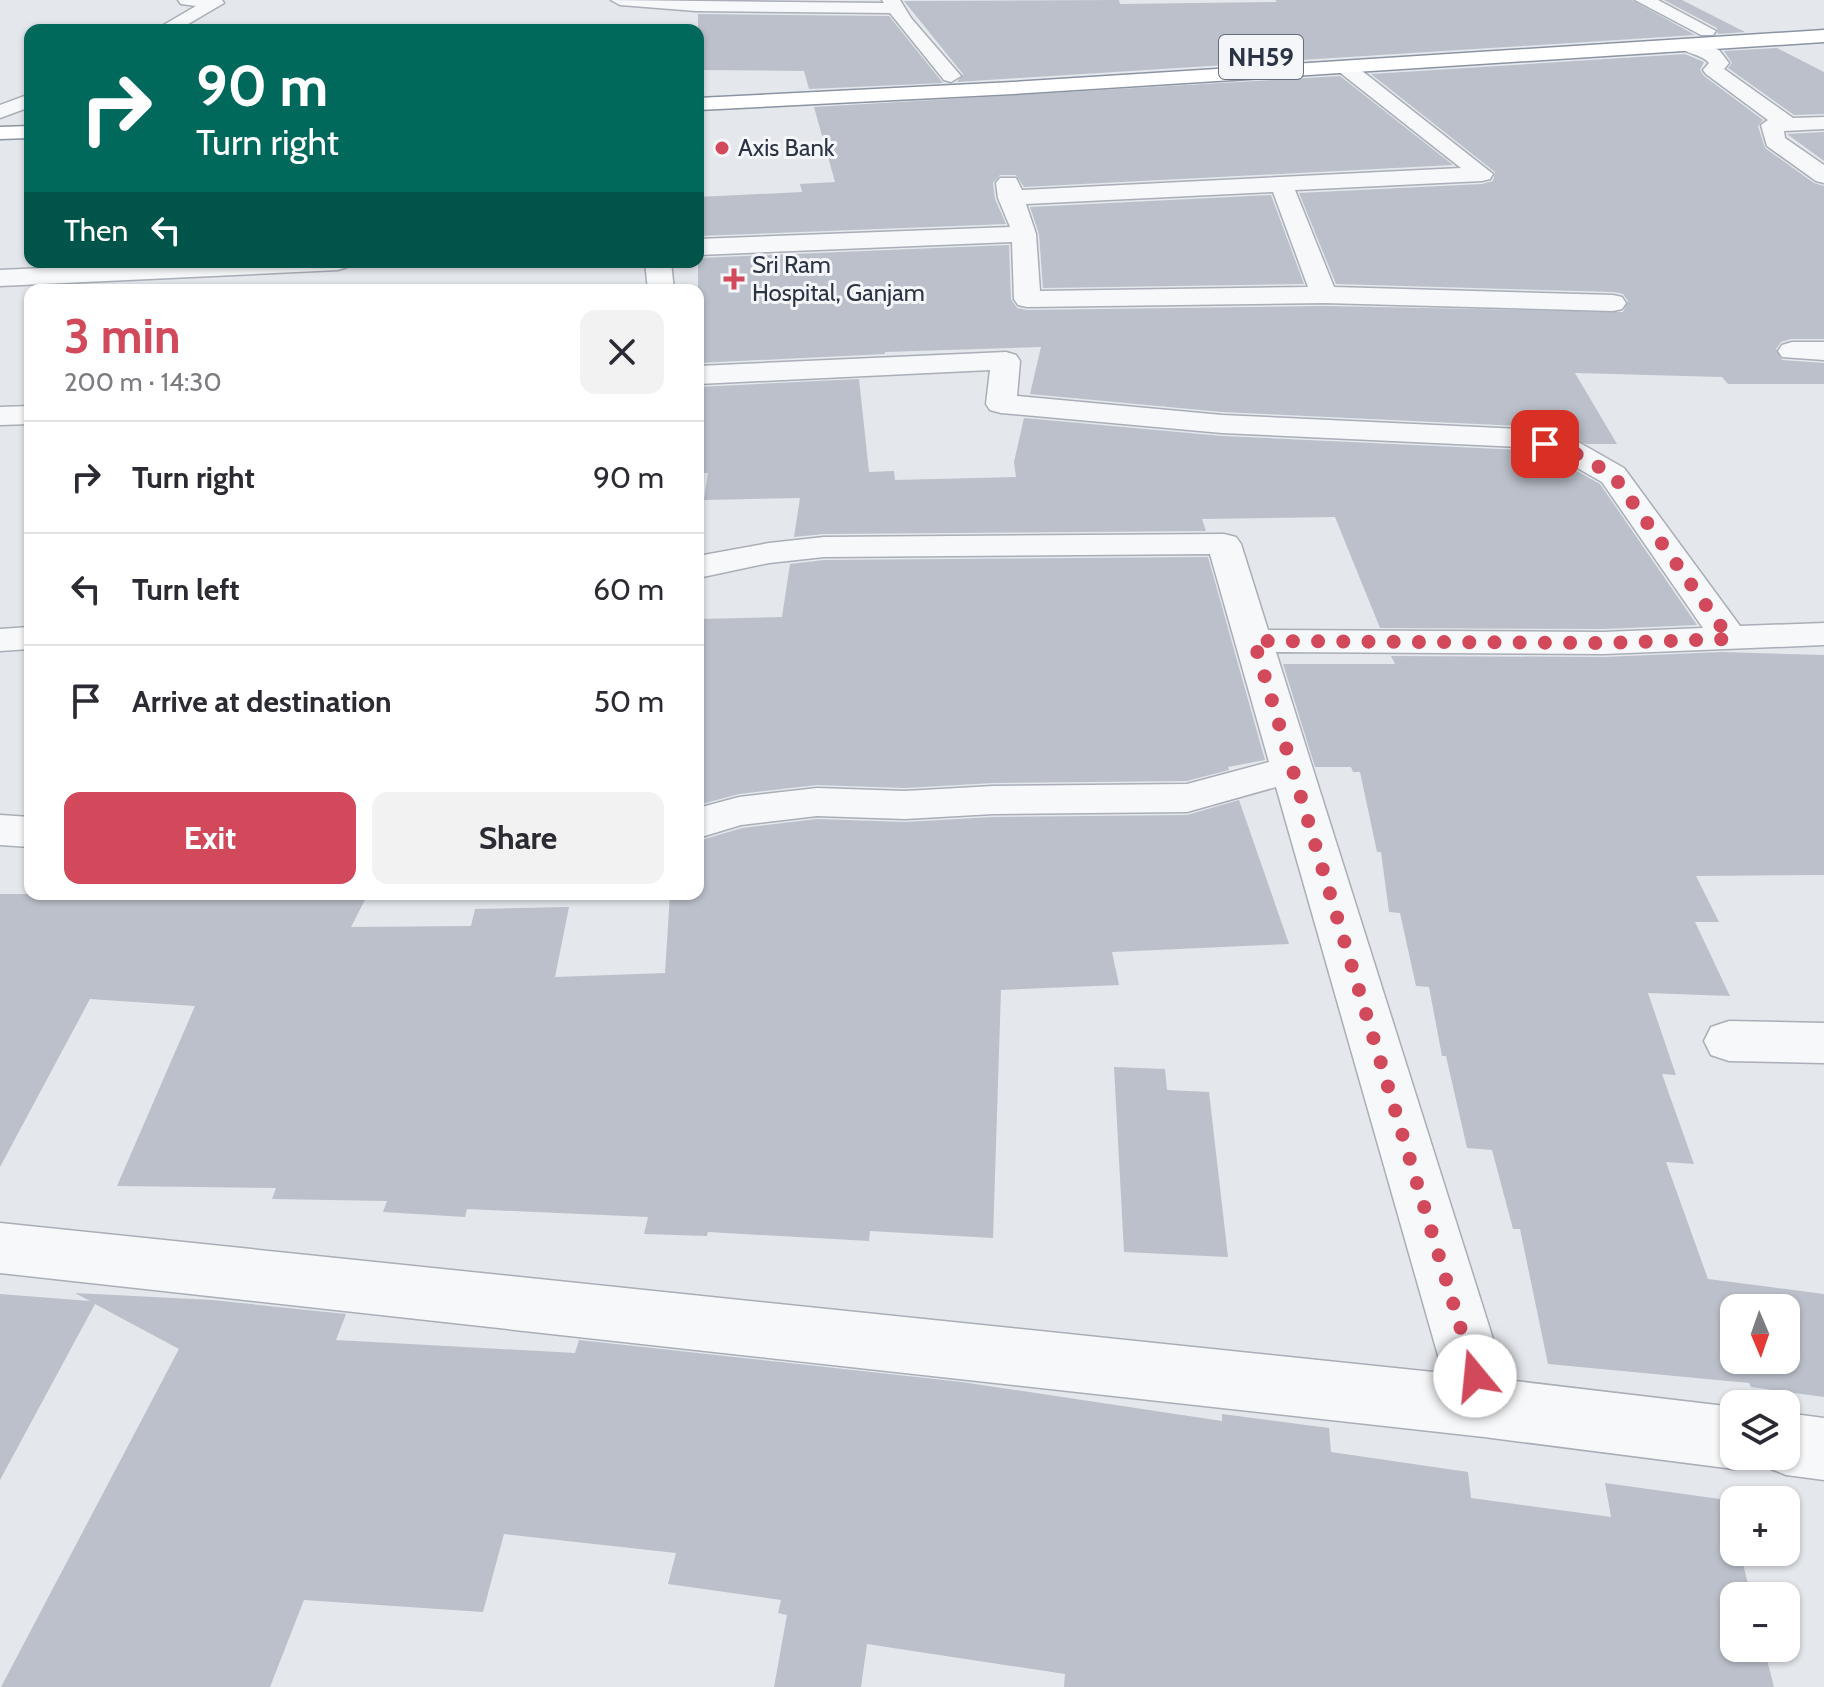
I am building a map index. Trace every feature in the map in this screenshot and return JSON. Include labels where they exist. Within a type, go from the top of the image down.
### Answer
[{"type":"highway","name":"NH59","points":[[704,91],[1707,31],[1824,33]]},
{"type":"highway","points":[[704,104],[1345,67],[1824,33]]},
{"type":"highway","points":[[0,133],[24,132]]},
{"type":"highway","points":[[0,145],[24,143]]},
{"type":"street","points":[[175,24],[215,3],[187,0]]},
{"type":"street","points":[[620,0],[696,6],[893,4],[951,76]]},
{"type":"street","points":[[1644,0],[1707,31]]},
{"type":"street","points":[[1687,45],[1712,54],[1719,63],[1713,70],[1786,123]]},
{"type":"street","points":[[1345,67],[1482,174],[1009,190],[1024,234],[1027,299],[1324,295],[1613,303]]},
{"type":"street","points":[[0,112],[24,102]]},
{"type":"street","points":[[1824,123],[1772,125],[1775,141],[1824,176]]},
{"type":"street","points":[[1281,183],[1324,295]]},
{"type":"street","points":[[704,247],[1024,234]]},
{"type":"street","points":[[0,278],[211,268]]},
{"type":"street","points":[[1792,351],[1824,351]]},
{"type":"street","points":[[704,375],[1006,361],[1001,404],[1222,424],[1520,438],[1569,450],[1613,475],[1730,639]]},
{"type":"street","points":[[0,416],[24,415]]},
{"type":"street","points":[[704,566],[769,553],[824,547],[1224,544],[1484,1407]]},
{"type":"street","points":[[1254,641],[1604,643],[1824,634]]},
{"type":"street","points":[[0,640],[24,638]]},
{"type":"street","points":[[704,821],[739,811],[817,802],[905,805],[993,800],[1187,798],[1292,769]]},
{"type":"street","points":[[0,830],[24,832]]},
{"type":"street","points":[[1729,1041],[1824,1043]]},
{"type":"street","points":[[0,1248],[1484,1407],[1720,1436]]},
{"type":"street","points":[[1800,1446],[1824,1449]]},
{"type":"building","points":[[1119,0],[1120,4],[1277,2],[1275,0],[1632,0],[1695,35],[957,82],[963,74],[904,1]]},
{"type":"building","points":[[1664,0],[1682,0],[1745,32],[1718,34],[1717,28]]},
{"type":"building","points":[[698,14],[889,16],[943,83],[809,89],[804,71],[704,70],[704,24],[698,24]]},
{"type":"building","points":[[1777,48],[1824,72],[1824,114],[1794,115],[1728,68],[1732,63],[1724,51]]},
{"type":"building","points":[[1685,54],[1704,62],[1700,70],[1704,76],[1763,120],[1758,126],[1765,148],[1814,183],[1824,186],[1824,339],[1791,339],[1781,342],[1776,349],[1782,360],[1824,363],[1824,384],[1728,384],[1722,377],[1575,373],[1617,444],[1587,444],[1520,426],[1222,412],[1030,394],[1041,347],[704,363],[704,284],[698,284],[698,268],[704,268],[704,258],[1009,245],[1011,299],[1017,308],[1027,310],[1324,306],[1623,312],[1628,301],[1623,294],[1613,292],[1336,284],[1299,193],[1482,184],[1493,181],[1495,172],[1371,74]]},
{"type":"building","points":[[1340,76],[1453,165],[1024,187],[1016,175],[1000,175],[993,183],[995,199],[1006,224],[704,236],[704,197],[802,192],[800,184],[835,182],[814,107]]},
{"type":"building","points":[[1824,132],[1824,161],[1787,134]]},
{"type":"building","points":[[1271,195],[1304,284],[1043,288],[1039,234],[1030,207]]},
{"type":"building","points":[[859,379],[869,472],[894,471],[895,480],[1016,477],[1014,462],[1024,418],[1222,436],[1520,450],[1557,460],[1600,484],[1697,625],[1604,629],[1380,628],[1335,517],[1202,519],[1206,531],[824,534],[794,537],[800,498],[704,500],[708,473],[704,473],[704,387]]},
{"type":"building","points":[[1208,557],[1265,760],[1228,767],[1229,770],[1187,781],[993,783],[905,788],[817,785],[739,794],[704,803],[704,619],[782,617],[790,564],[824,560]]},
{"type":"building","points":[[1721,652],[1824,655],[1824,875],[1696,876],[1719,922],[1695,922],[1730,996],[1648,993],[1676,1075],[1662,1074],[1694,1164],[1666,1162],[1708,1279],[1824,1294],[1824,1397],[1800,1394],[1800,1390],[1751,1387],[1749,1383],[1548,1364],[1520,1229],[1513,1229],[1492,1150],[1467,1148],[1446,1056],[1442,1056],[1429,987],[1416,986],[1400,913],[1389,912],[1381,852],[1377,852],[1360,772],[1353,772],[1351,767],[1315,767],[1283,664],[1395,664],[1391,656],[1604,657]]},
{"type":"building","points":[[1239,800],[1289,944],[1112,952],[1119,985],[1001,990],[993,1238],[870,1231],[869,1241],[708,1232],[707,1236],[644,1234],[648,1217],[467,1209],[465,1217],[383,1212],[387,1201],[272,1199],[276,1188],[117,1186],[195,1006],[90,999],[0,1167],[0,894],[24,894],[24,900],[365,900],[351,927],[471,926],[475,909],[569,907],[555,977],[665,973],[670,900],[704,900],[704,839],[742,828],[817,819],[905,822],[993,817],[1187,815]]},
{"type":"building","points":[[1114,1067],[1165,1069],[1167,1090],[1209,1092],[1228,1257],[1124,1252]]},
{"type":"building","points":[[75,1293],[212,1300],[346,1314],[336,1340],[575,1353],[579,1340],[962,1382],[1222,1421],[1222,1414],[1329,1428],[1331,1452],[1468,1472],[1471,1498],[1611,1517],[1605,1483],[1720,1499],[1720,1566],[1744,1566],[1748,1582],[1720,1582],[1720,1662],[1768,1662],[1774,1687],[1064,1687],[1065,1674],[867,1644],[861,1687],[774,1687],[787,1615],[778,1613],[781,1600],[668,1584],[676,1553],[504,1534],[483,1612],[304,1600],[270,1687],[1,1687],[179,1349],[95,1304],[0,1480],[0,1294],[90,1301]]},
{"type":"place","name":"Axis Bank","points":[[722,148]]},
{"type":"place","name":"Sri Ram Hospital, Ganjam","points":[[734,279]]},
{"type":"route","points":[[1475,1376],[1254,641],[1604,643],[1730,639],[1613,475],[1569,450],[1545,444]]}]
